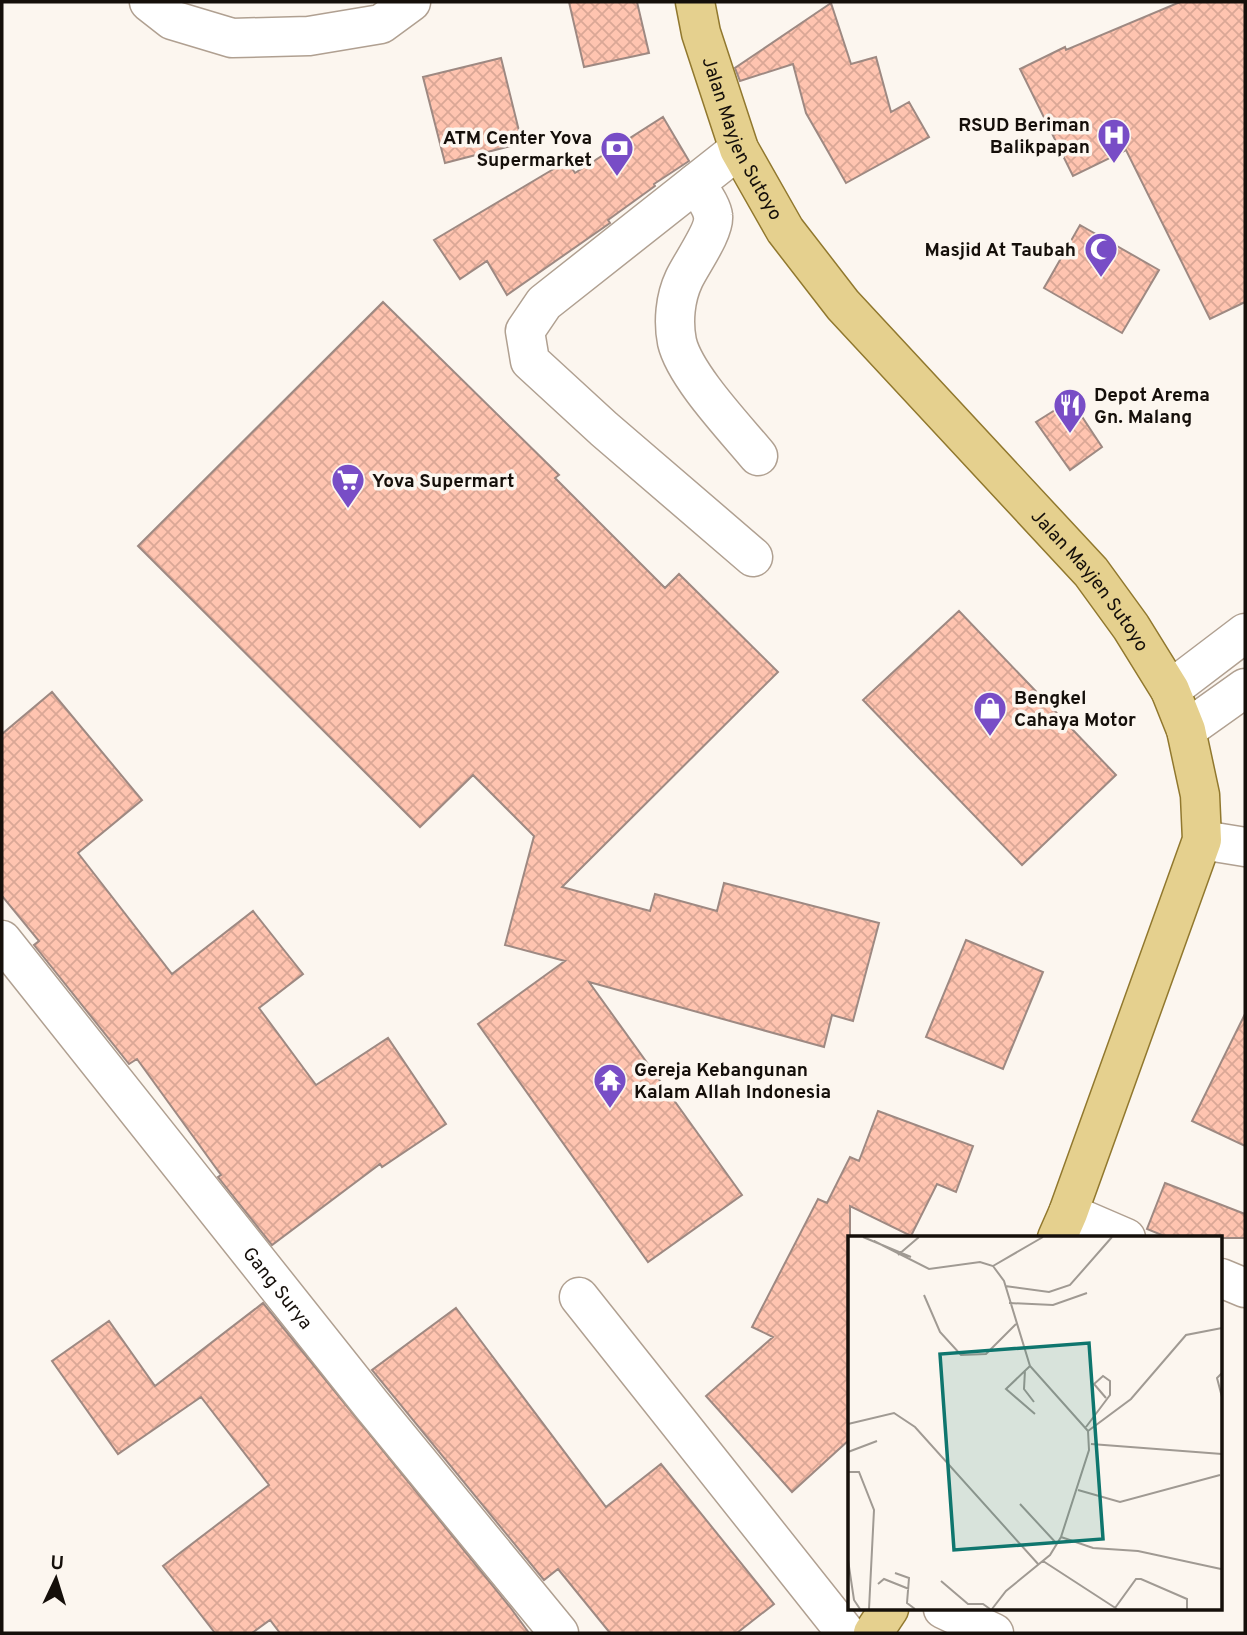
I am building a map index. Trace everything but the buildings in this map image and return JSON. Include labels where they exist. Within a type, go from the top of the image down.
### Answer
[{"type":"main road","name":"Jalan Mayjen Sutoyo","points":[[695,2],[701,33],[739,149],[785,230],[844,305],[1091,572],[1132,627],[1177,710],[1200,795],[1202,840],[1063,1226]]},
{"type":"main road","points":[[873,1633],[888,1610]]},
{"type":"street","points":[[149,2],[172,20],[232,38],[309,36],[381,24],[411,2]]},
{"type":"street","points":[[739,149],[544,303],[525,331],[530,361],[604,429],[753,557]]},
{"type":"street","points":[[696,183],[713,216],[712,227],[683,281],[677,299],[675,322],[678,345],[692,373],[758,456]]},
{"type":"street","points":[[1177,710],[1245,634]]},
{"type":"street","points":[[1177,710],[1245,663]]},
{"type":"street","points":[[1177,710],[1245,688]]},
{"type":"street","points":[[1202,840],[1245,847]]},
{"type":"street","name":"Gang Surya","points":[[2,940],[371,1404],[559,1633]]},
{"type":"street","points":[[1063,1226],[1116,1236]]},
{"type":"street","points":[[1222,1278],[1245,1288]]},
{"type":"street","points":[[579,1297],[846,1633]]},
{"type":"street","points":[[945,1610],[994,1633]]},
{"type":"place","name":"RSUD Beriman Balikpapan","points":[[1114,165]]},
{"type":"place","name":"ATM Center Yova Supermarket","points":[[617,178]]},
{"type":"place","name":"Masjid At Taubah","points":[[1101,279]]},
{"type":"place","name":"Depot Arema Gn. Malang","points":[[1070,435]]},
{"type":"place","name":"Yova Supermart","points":[[348,510]]},
{"type":"place","name":"Bengkel Cahaya Motor","points":[[990,738]]},
{"type":"place","name":"Gereja Kebangunan Kalam Allah Indonesia","points":[[610,1110]]}]
